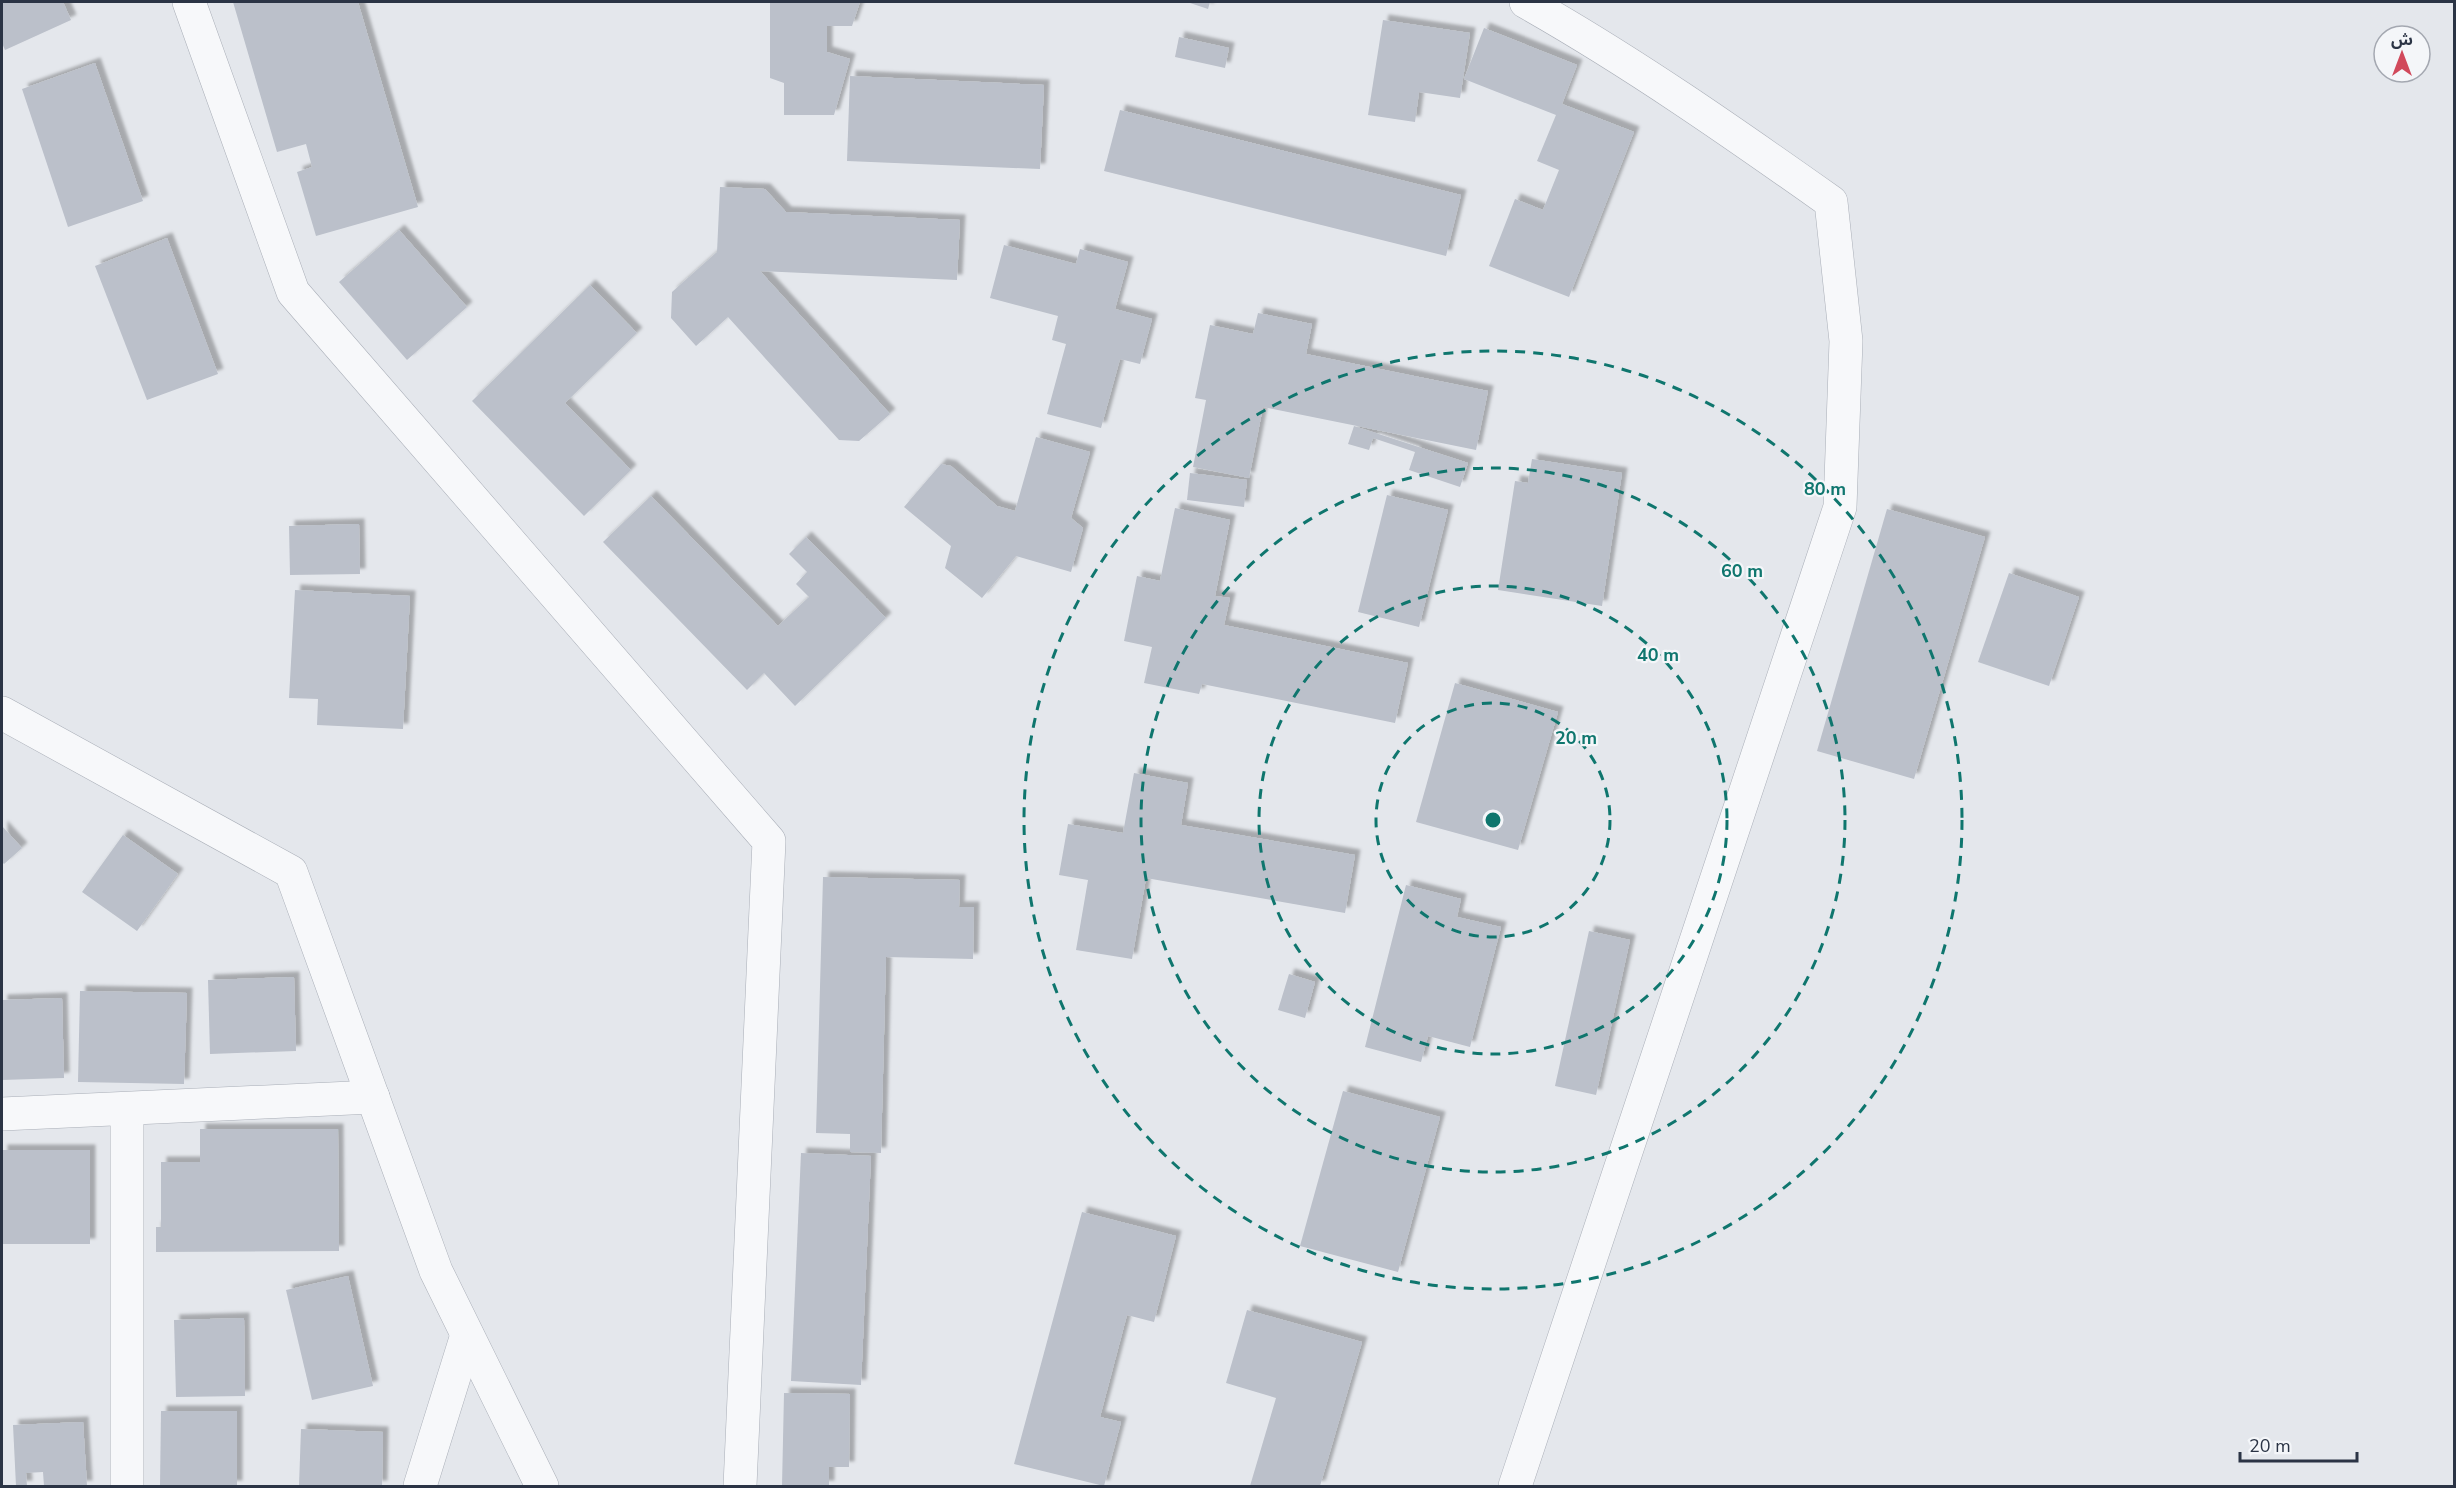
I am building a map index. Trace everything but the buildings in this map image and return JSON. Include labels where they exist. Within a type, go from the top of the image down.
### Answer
[{"type":"street","points":[[189,2],[293,292],[769,841],[740,1486]]},
{"type":"street","points":[[1515,1486],[1840,507],[1846,341],[1831,202],[1603,46],[1526,2]]},
{"type":"street","points":[[2,712],[291,872],[436,1271],[542,1486]]},
{"type":"street","points":[[2,1114],[373,1097]]},
{"type":"street","points":[[127,1109],[127,1486]]},
{"type":"street","points":[[420,1486],[467,1335]]}]
